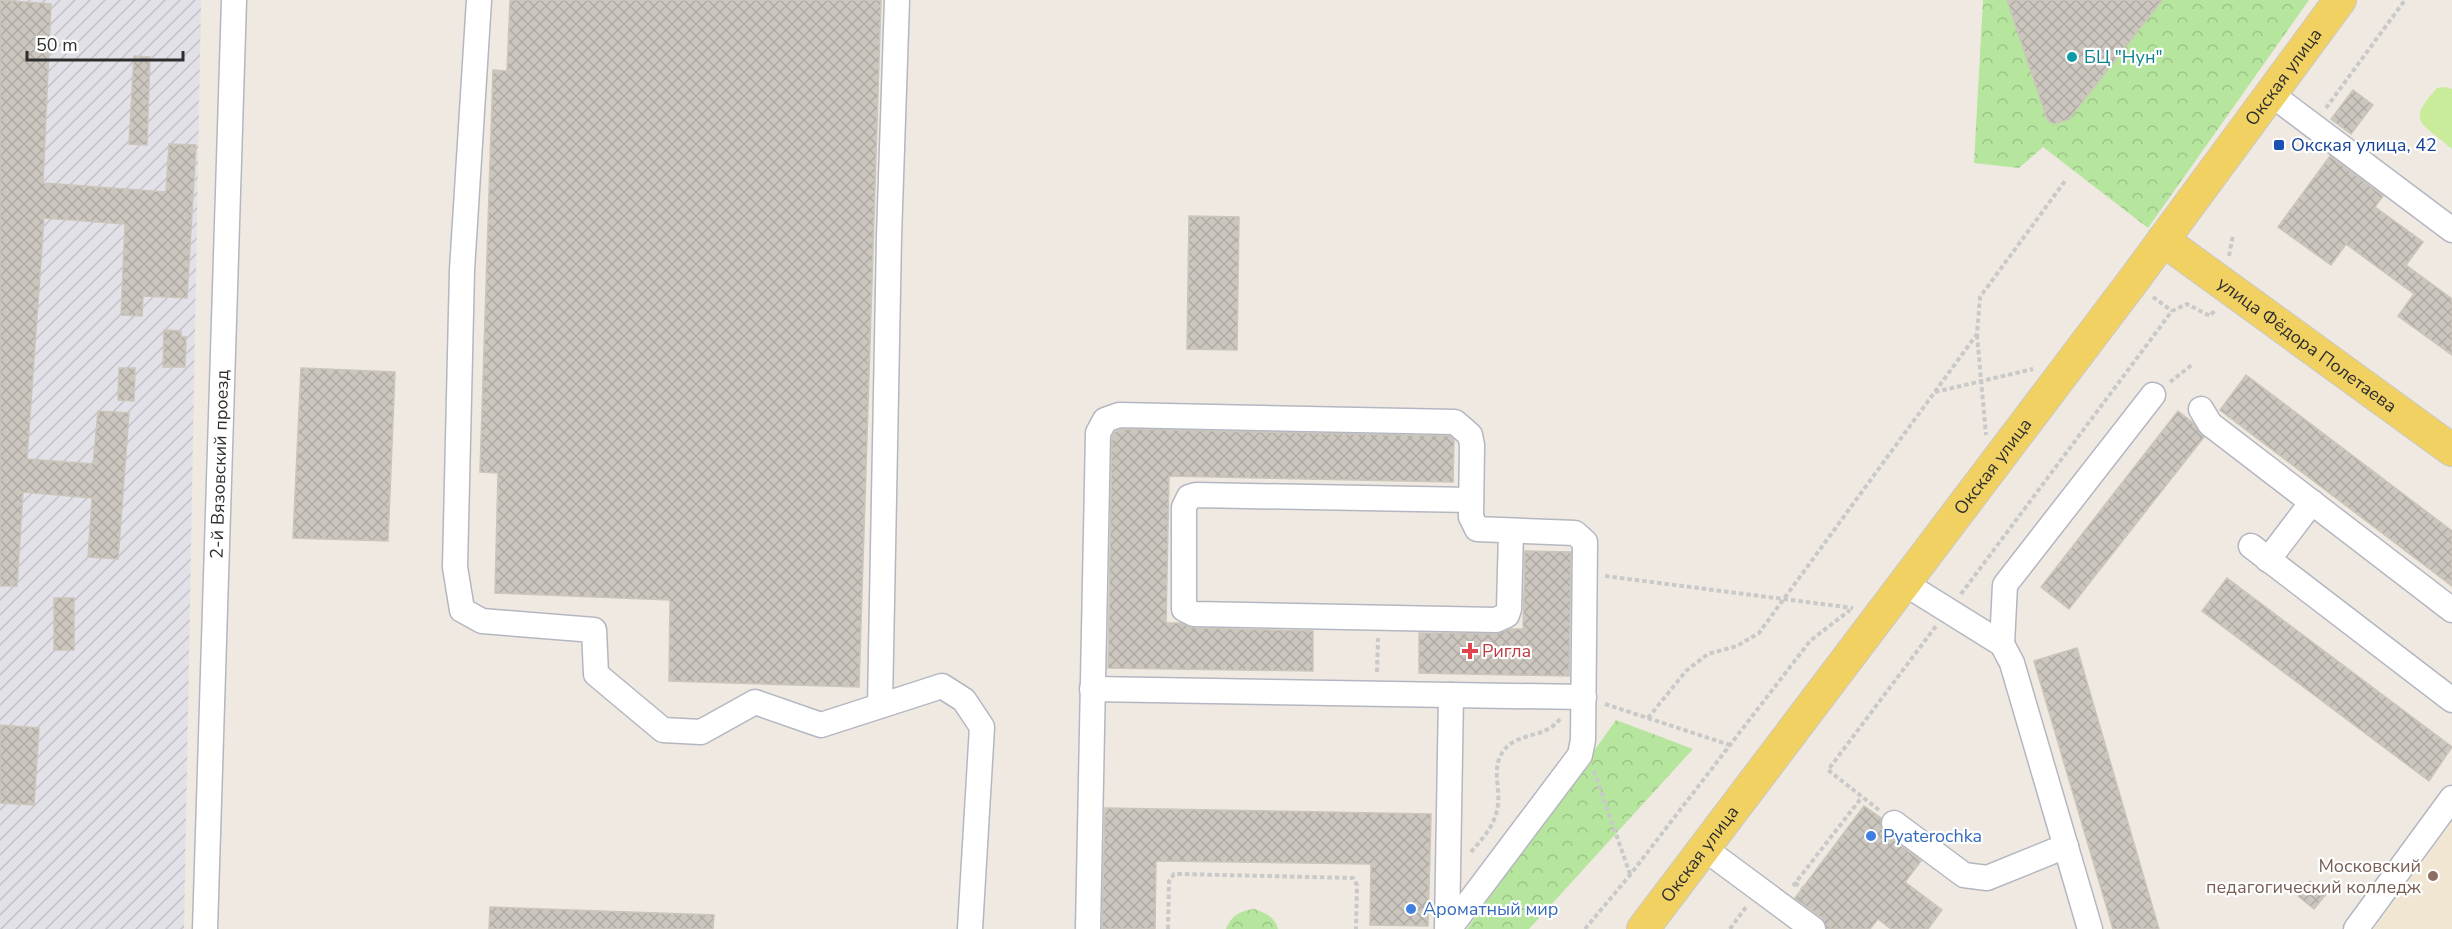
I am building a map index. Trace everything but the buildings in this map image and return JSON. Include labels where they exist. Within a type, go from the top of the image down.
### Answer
[{"type":"main road","name":"Окская улица","points":[[1643,929],[1904,583],[2155,234],[2271,94],[2340,0]]},
{"type":"main road","name":"улица Фёдора Полетаева","points":[[2155,234],[2452,450]]},
{"type":"street","name":"2-й Вязовский проезд","points":[[205,929],[234,0]]},
{"type":"street","points":[[479,0],[462,270],[455,567],[462,610],[482,621],[594,630],[596,674],[663,730],[701,732],[755,702],[821,725],[942,686],[964,700],[982,727],[970,929]]},
{"type":"street","points":[[880,705],[889,237],[897,0]]},
{"type":"street","points":[[2271,94],[2452,230]]},
{"type":"street","points":[[2090,929],[2012,663],[2002,644],[2005,585],[2153,395]]},
{"type":"street","points":[[2201,409],[2211,424],[2452,610]]},
{"type":"street","points":[[1088,929],[1098,433],[1100,425],[1111,417],[1455,422],[1470,435],[1472,445],[1471,517],[1477,529],[1511,531],[1567,542],[1575,533],[1585,542],[1586,574],[1580,698],[1583,740],[1576,762],[1448,929]]},
{"type":"street","points":[[1471,500],[1196,495],[1189,497],[1184,507],[1184,609],[1194,614],[1502,618],[1509,609],[1511,531]]},
{"type":"street","points":[[2312,502],[2259,553],[2452,700]]},
{"type":"street","points":[[1904,583],[2002,644]]},
{"type":"street","points":[[1092,689],[1580,698]]},
{"type":"street","points":[[1448,929],[1451,695]]},
{"type":"street","points":[[2356,929],[2452,798]]},
{"type":"street","points":[[1894,823],[1964,875],[1987,878],[2066,846]]},
{"type":"street","points":[[1705,849],[1813,929]]},
{"type":"path","points":[[2313,126],[2405,0]]},
{"type":"path","points":[[1987,444],[1977,334],[1980,297],[2065,181]]},
{"type":"path","points":[[1894,823],[1828,770],[2172,311],[2187,304],[2210,316]]},
{"type":"path","points":[[1648,718],[1686,671],[1708,654],[1737,646],[1759,633],[1977,334]]},
{"type":"path","points":[[2153,395],[2193,364]]},
{"type":"path","points":[[1934,393],[2036,369]]},
{"type":"path","points":[[1586,574],[1854,608]]},
{"type":"path","points":[[1377,694],[1378,627]]},
{"type":"path","points":[[1448,880],[1493,822],[1499,801],[1497,768],[1506,746],[1518,738],[1547,731],[1580,698],[1730,745],[1630,874],[1584,929]]},
{"type":"path","points":[[1583,740],[1630,874]]},
{"type":"path","points":[[1779,904],[1862,797]]},
{"type":"path","points":[[1168,929],[1169,881],[1174,874],[1353,878],[1357,885],[1356,929]]},
{"type":"path","points":[[1796,883],[1802,888]]},
{"type":"path","points":[[1730,929],[1759,889]]},
{"type":"shaded area","points":[[0,0],[201,0],[184,929],[0,929]]},
{"type":"shaded area","name":"Московский педагогический колледж","points":[[2452,822],[2452,929],[2374,929]]},
{"type":"green space","points":[[1983,0],[2007,0],[2048,121],[2054,124],[2069,119],[2162,0],[2309,0],[2148,228],[2043,147],[2019,168],[1974,163]]},
{"type":"green space","points":[[2437,88],[2452,89],[2452,149],[2426,127],[2420,116],[2427,100]]},
{"type":"green space","points":[[1616,720],[1693,749],[1529,929],[1467,929]]},
{"type":"green space","points":[[1254,909],[1275,921],[1278,929],[1226,929],[1237,915]]},
{"type":"place","name":"БЦ \"Нун\"","points":[[2072,57]]},
{"type":"place","name":"Окская улица, 42","points":[[2279,145]]},
{"type":"place","name":"Ригла","points":[[1470,651]]},
{"type":"place","name":"Pyaterochka","points":[[1871,836]]},
{"type":"place","name":"Московский педагогический колледж","points":[[2433,876]]},
{"type":"place","name":"Ароматный мир","points":[[1411,909]]}]
